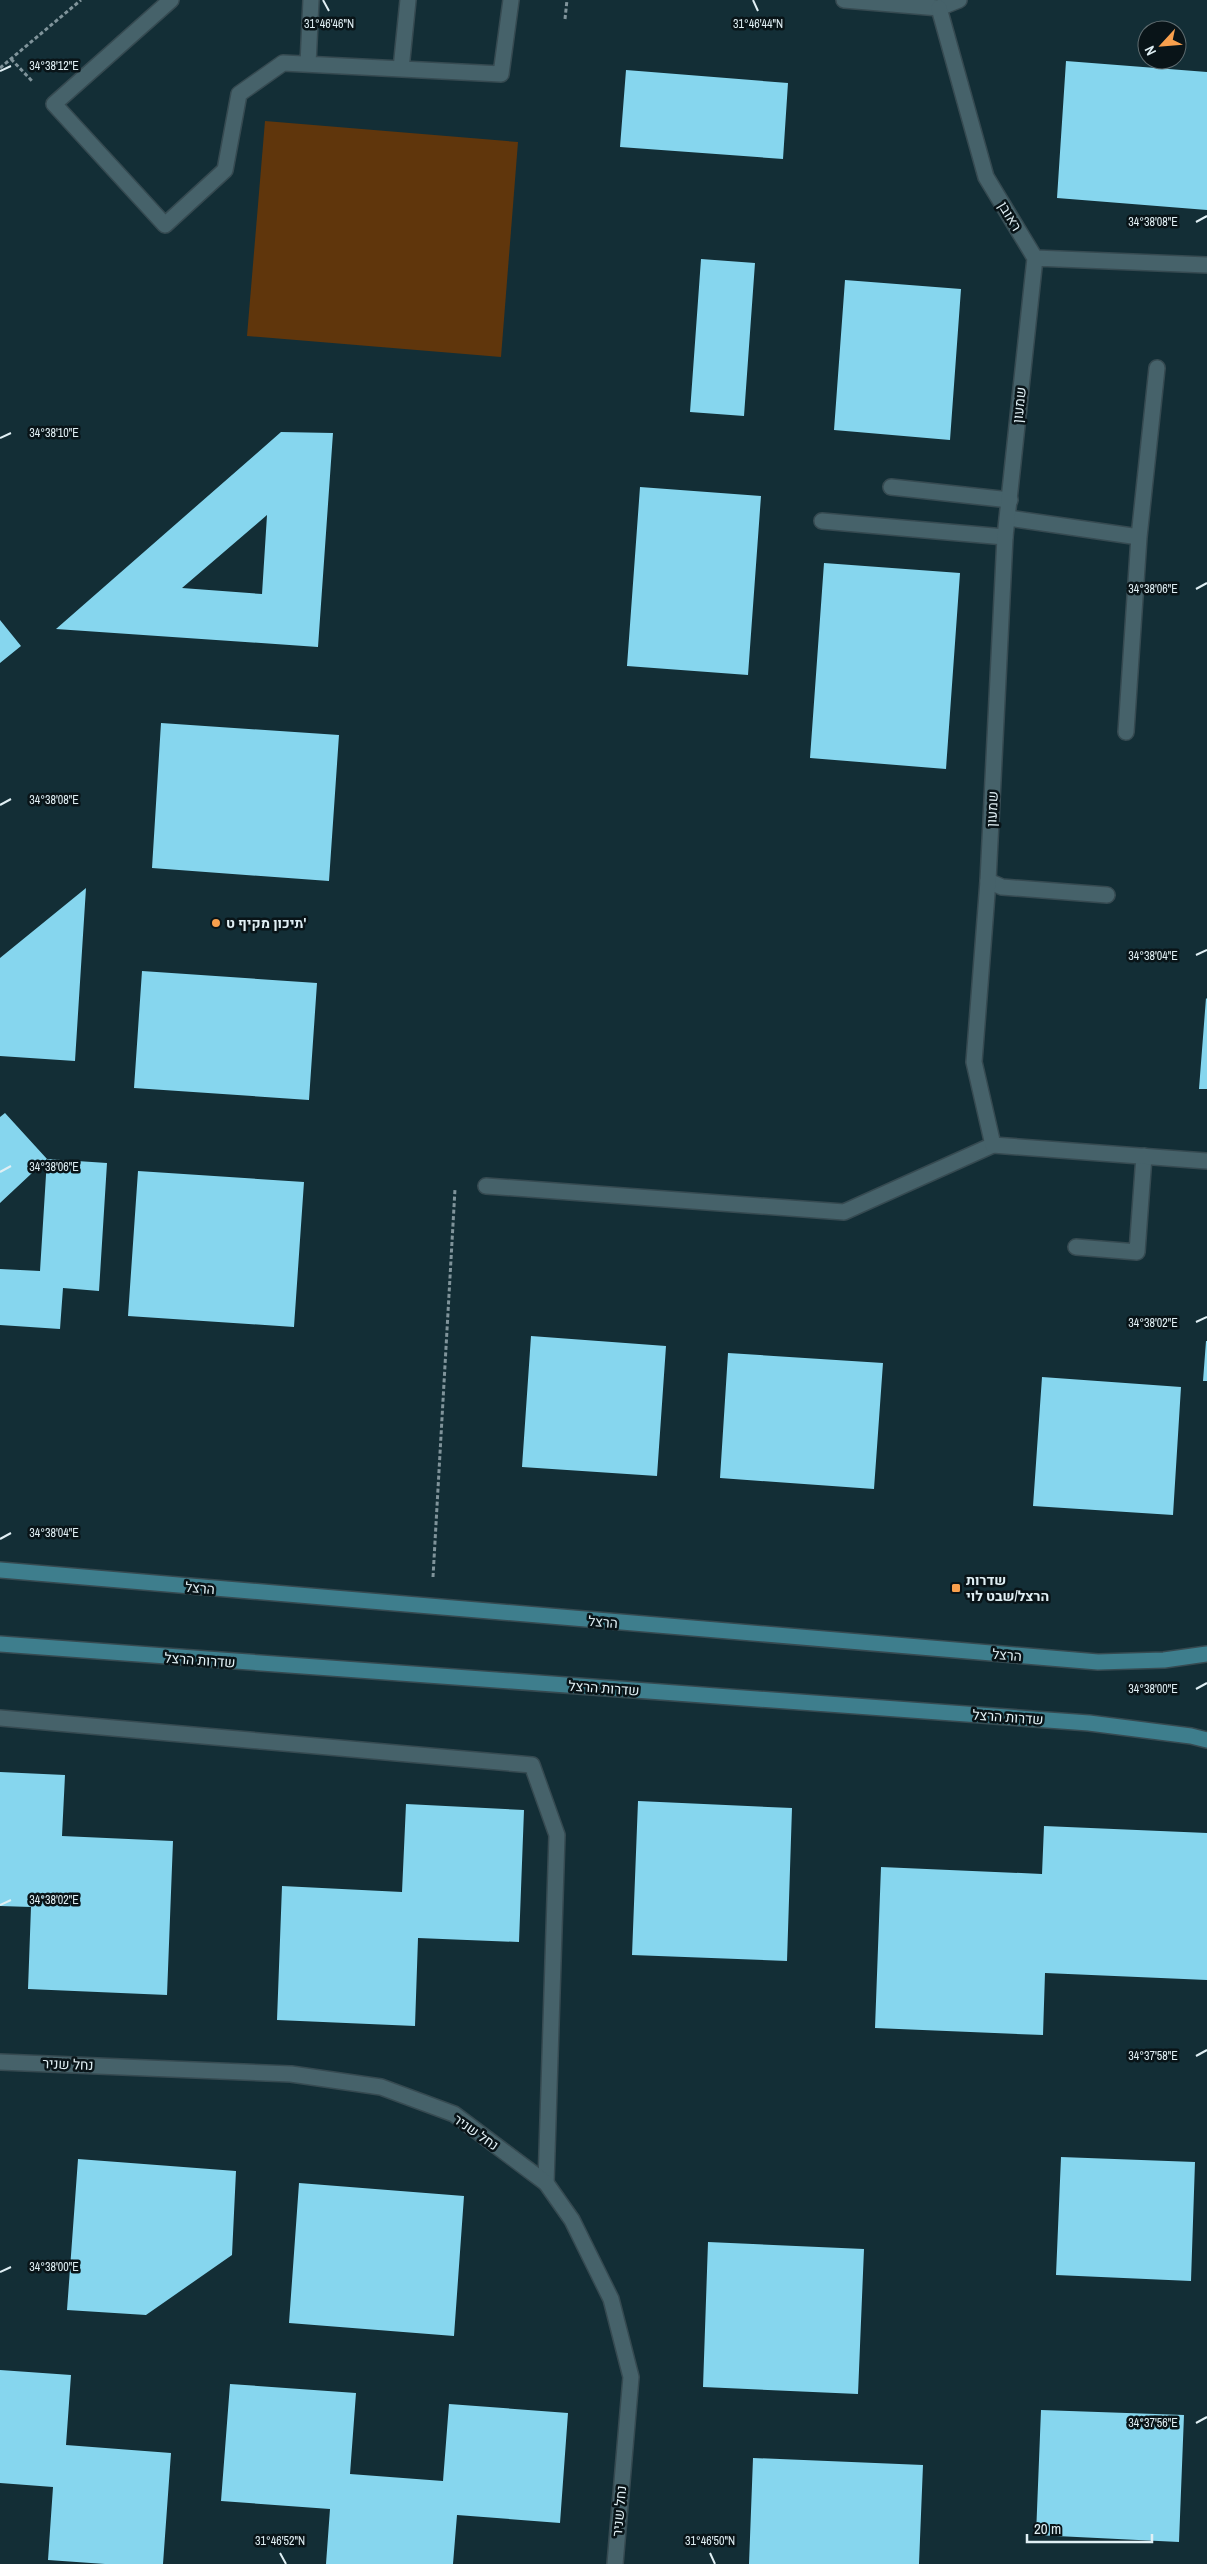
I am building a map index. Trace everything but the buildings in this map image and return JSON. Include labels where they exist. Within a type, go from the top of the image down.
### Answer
[{"type":"main road","name":"הרצל","points":[[0,1570],[431,1608],[1098,1662],[1164,1660],[1207,1654]]},
{"type":"main road","name":"שדרות הרצל","points":[[0,1644],[1089,1723],[1191,1736],[1207,1740]]},
{"type":"street","points":[[171,0],[54,104],[165,225],[225,170],[239,94],[282,63],[501,74],[511,0]]},
{"type":"street","points":[[308,64],[311,0]]},
{"type":"street","points":[[401,69],[408,0]]},
{"type":"street","points":[[844,0],[939,8],[959,0]]},
{"type":"street","name":"ראובן","points":[[939,8],[986,177],[1035,258]]},
{"type":"street","points":[[1035,258],[1207,265]]},
{"type":"street","name":"שמעון","points":[[993,1144],[974,1062],[988,881],[1005,537],[1035,258]]},
{"type":"street","points":[[1126,732],[1139,538],[1157,368]]},
{"type":"street","points":[[891,487],[1010,500]]},
{"type":"street","points":[[1008,518],[1139,538]]},
{"type":"street","points":[[822,521],[1005,537]]},
{"type":"street","points":[[988,881],[1002,887],[1106,895]]},
{"type":"street","points":[[486,1186],[844,1212],[993,1144],[1207,1161]]},
{"type":"street","points":[[1076,1247],[1137,1252],[1144,1156]]},
{"type":"street","points":[[0,1718],[532,1765],[557,1836],[546,2182]]},
{"type":"street","name":"נחל שניר","points":[[0,2062],[291,2074],[381,2087],[454,2114],[546,2182],[572,2220],[611,2299],[631,2377],[615,2564]]},
{"type":"path","points":[[0,68],[81,0]]},
{"type":"path","points":[[565,19],[566,0]]},
{"type":"path","points":[[431,1608],[455,1182]]},
{"type":"shaded area","points":[[265,121],[518,142],[501,357],[247,336]]},
{"type":"place","name":"תיכון מקיף ט'","points":[[216,923]]},
{"type":"place","name":"שדרות הרצל/שבט לוי","points":[[956,1588]]}]
